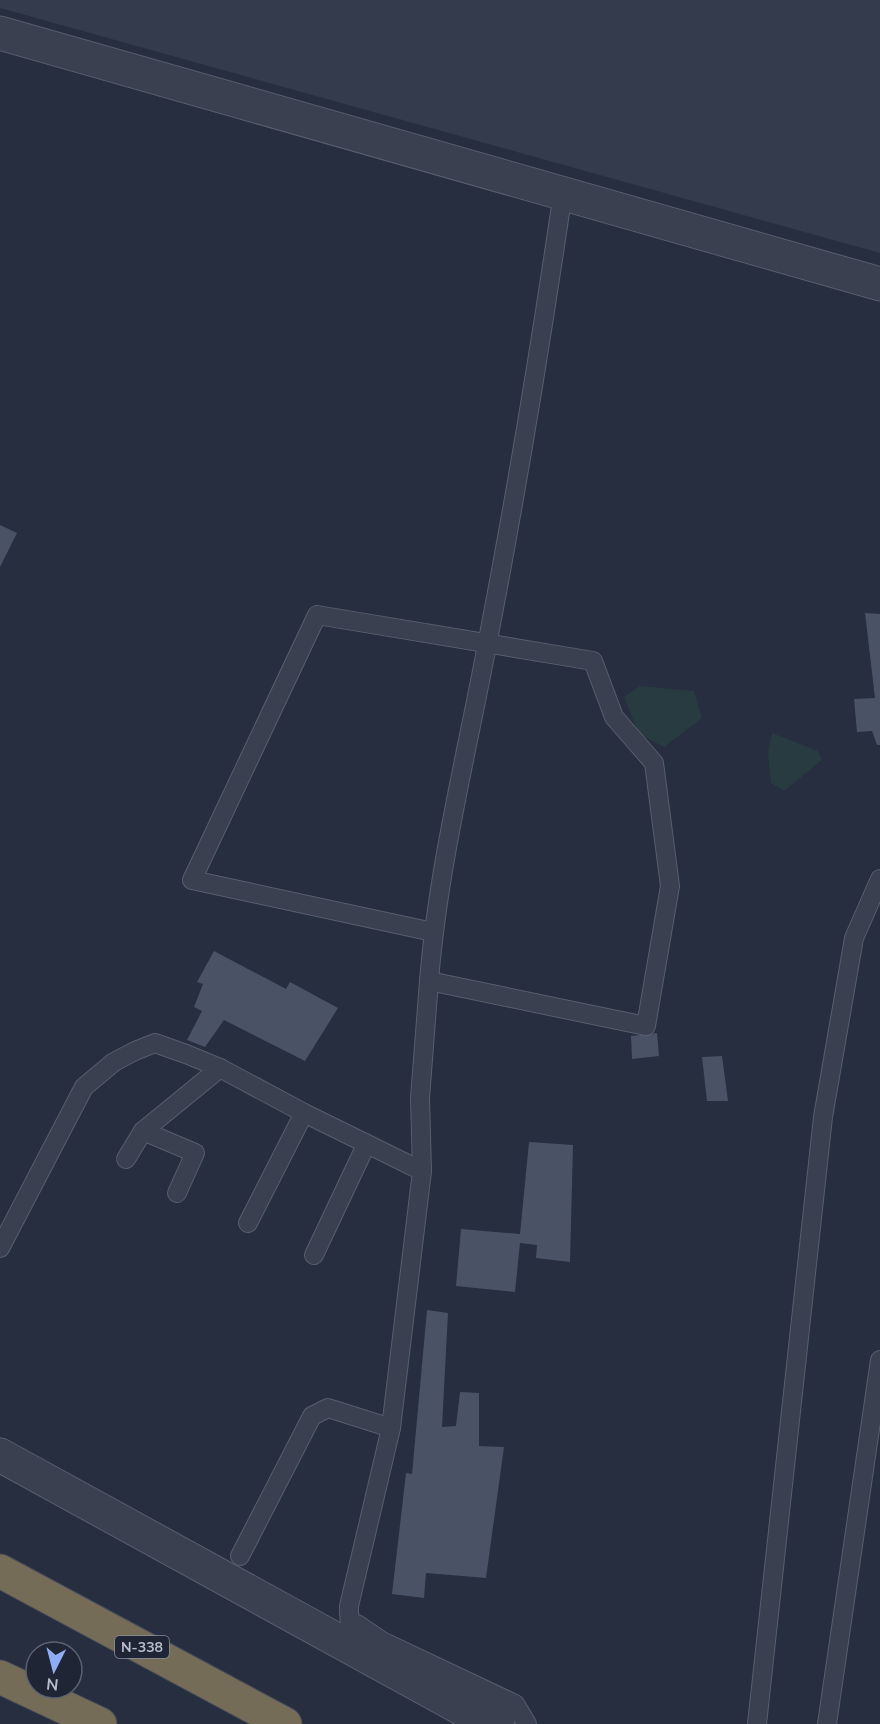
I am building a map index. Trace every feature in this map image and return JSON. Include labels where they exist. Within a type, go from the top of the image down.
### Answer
[{"type":"highway","name":"N-338","points":[[0,1571],[285,1724]]},
{"type":"highway","points":[[0,1661],[24,1675]]},
{"type":"highway","points":[[0,1677],[100,1724]]},
{"type":"highway","points":[[67,1700],[108,1724]]},
{"type":"street","points":[[0,33],[880,284]]},
{"type":"street","points":[[0,1455],[490,1724]]},
{"type":"lane","points":[[505,1724],[506,1714],[497,1707],[411,1668],[358,1639],[349,1629],[349,1606],[391,1428],[422,1171],[420,1098],[432,932],[440,880],[488,644],[539,352],[563,192]]},
{"type":"lane","points":[[429,981],[646,1026],[670,886],[654,763],[614,717],[593,661],[317,615],[192,880],[432,932]]},
{"type":"lane","points":[[757,1724],[823,1117],[854,938],[873,910],[880,879]]},
{"type":"lane","points":[[0,1248],[84,1087],[114,1062],[155,1043],[220,1068],[366,1145],[422,1171]]},
{"type":"lane","points":[[126,1159],[143,1131],[220,1068]]},
{"type":"lane","points":[[248,1223],[304,1113]]},
{"type":"lane","points":[[143,1131],[195,1154],[177,1192]]},
{"type":"lane","points":[[314,1255],[366,1145]]},
{"type":"lane","points":[[827,1724],[880,1360]]},
{"type":"lane","points":[[240,1556],[312,1416],[328,1408],[391,1428]]},
{"type":"lane","points":[[349,1606],[356,1624],[382,1641],[515,1704],[527,1724]]},
{"type":"shaded area","points":[[0,0],[880,0],[880,253],[0,8]]},
{"type":"green space","points":[[640,686],[694,691],[702,718],[664,747],[639,734],[624,697]]},
{"type":"green space","points":[[772,733],[818,751],[822,760],[784,791],[771,783],[768,754]]},
{"type":"building","points":[[0,525],[17,533],[0,567]]},
{"type":"building","points":[[865,613],[880,614],[880,745],[877,745],[872,731],[857,732],[854,699],[875,698]]},
{"type":"building","points":[[214,951],[286,989],[290,982],[338,1008],[305,1061],[224,1020],[205,1047],[187,1040],[202,1011],[194,1007],[203,984],[197,982]]},
{"type":"building","points":[[657,1033],[659,1056],[632,1059],[631,1036]]},
{"type":"building","points":[[722,1056],[728,1101],[707,1101],[702,1057]]},
{"type":"building","points":[[529,1142],[573,1145],[570,1262],[536,1258],[537,1245],[520,1243],[515,1292],[456,1286],[461,1229],[520,1234]]},
{"type":"building","points":[[427,1310],[448,1313],[442,1427],[456,1426],[460,1392],[479,1393],[479,1446],[504,1447],[486,1578],[426,1573],[424,1598],[392,1594],[406,1473],[412,1474]]}]
